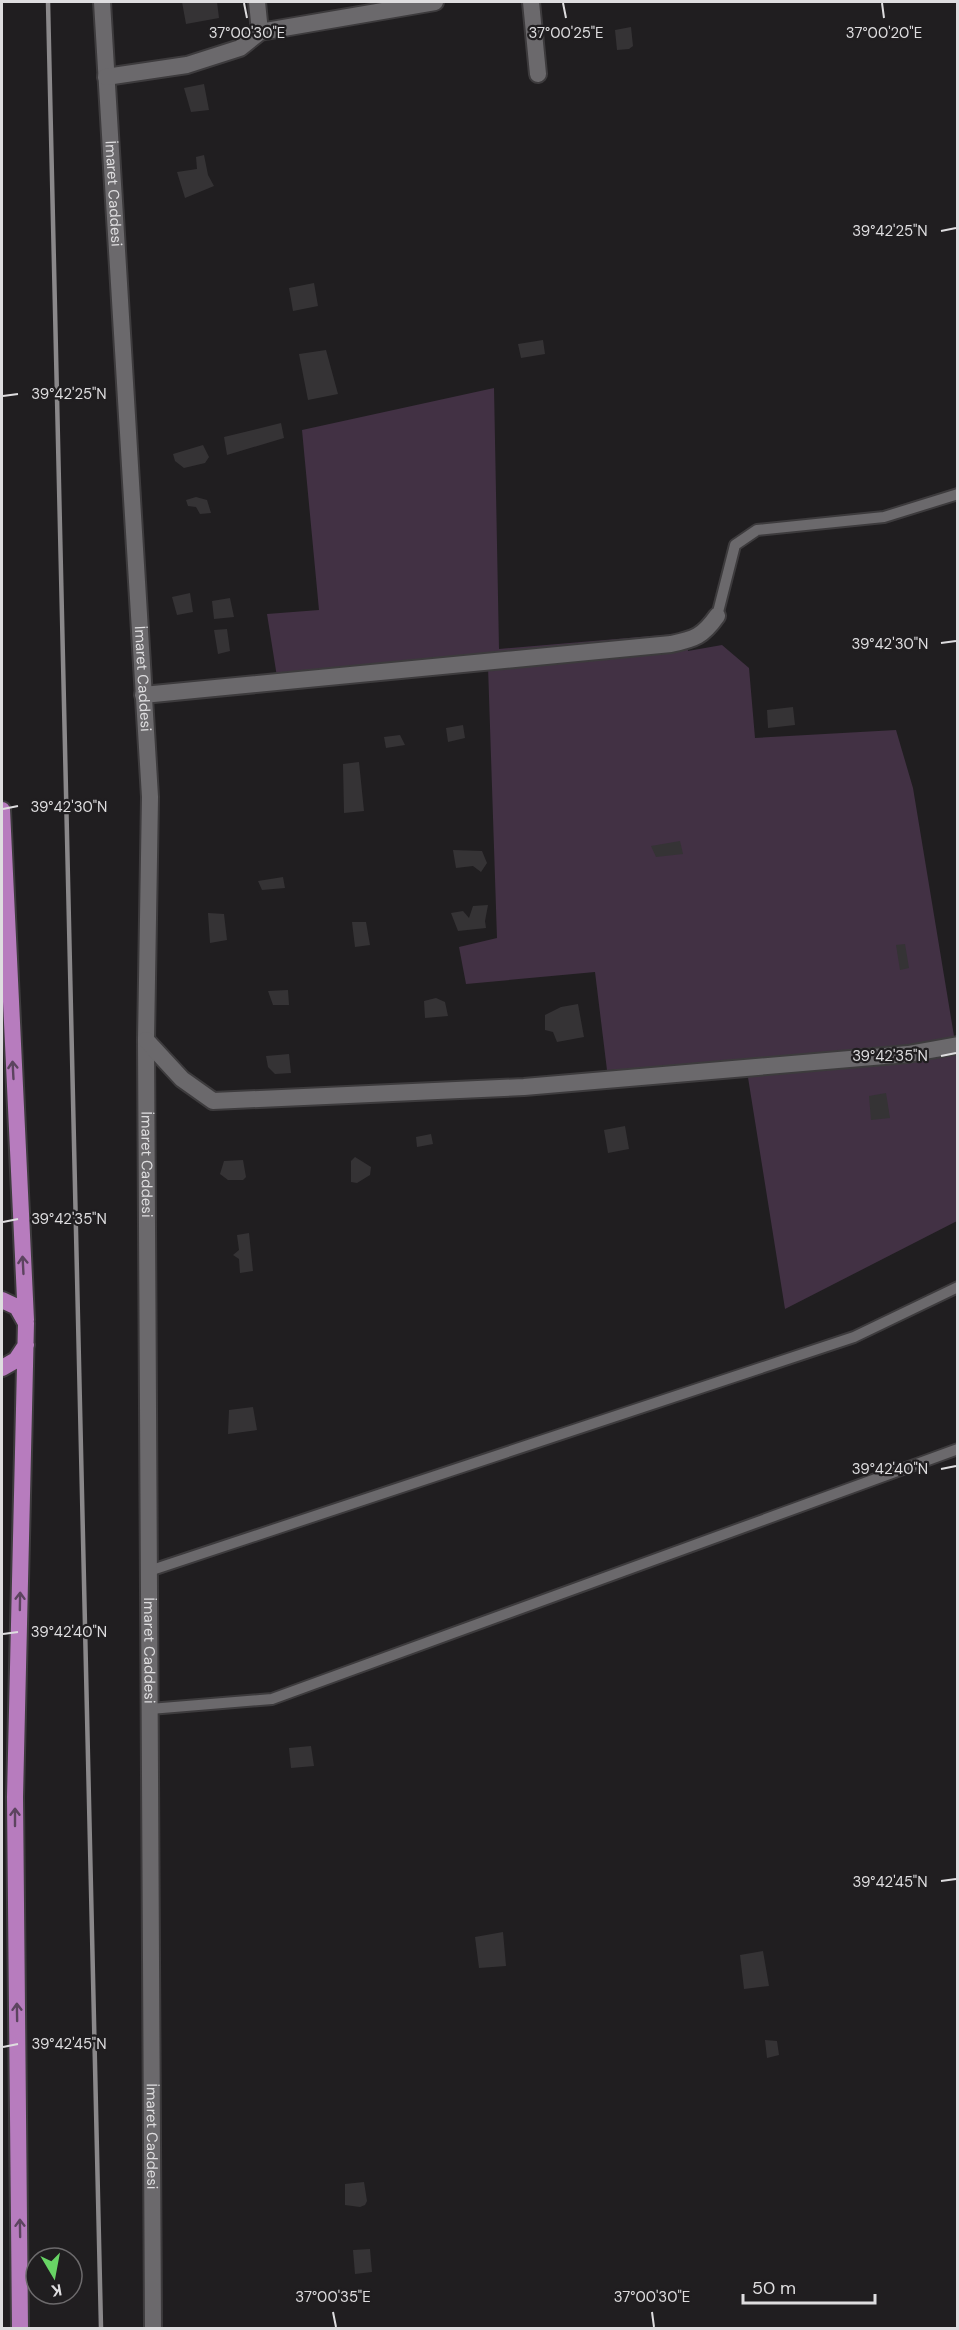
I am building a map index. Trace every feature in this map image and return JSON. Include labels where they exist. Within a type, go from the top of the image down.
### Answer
[{"type":"highway","points":[[2,810],[26,1323],[15,1797],[20,2328]]},
{"type":"highway","points":[[2,1300],[17,1307],[26,1323]]},
{"type":"highway","points":[[2,1368],[16,1360],[26,1345]]},
{"type":"street","name":"İmaret Caddesi","points":[[102,2],[150,797],[146,1040],[153,2328]]},
{"type":"street","points":[[256,2],[260,32]]},
{"type":"street","points":[[106,77],[187,65],[240,48],[260,32],[435,2]]},
{"type":"street","points":[[531,2],[538,74]]},
{"type":"street","points":[[144,695],[671,644],[692,640],[706,632],[717,616]]},
{"type":"street","points":[[146,1040],[182,1079],[213,1101],[524,1088],[908,1054],[957,1046]]},
{"type":"lane","points":[[717,616],[735,544],[757,530],[884,517],[957,495]]},
{"type":"lane","points":[[149,1571],[855,1337],[957,1287]]},
{"type":"lane","points":[[150,1709],[272,1699],[957,1449]]},
{"type":"shaded area","points":[[494,388],[499,649],[687,633],[688,651],[722,645],[749,668],[755,738],[896,730],[913,788],[955,1042],[957,1042],[957,1221],[785,1309],[746,1065],[607,1070],[595,972],[466,984],[459,947],[497,938],[488,666],[277,677],[267,614],[319,610],[302,430]]},
{"type":"building","points":[[182,2],[217,2],[219,18],[186,24]]},
{"type":"building","points":[[631,27],[633,46],[629,49],[617,50],[615,30]]},
{"type":"building","points":[[204,84],[209,110],[191,112],[184,88]]},
{"type":"building","points":[[204,155],[208,175],[214,186],[185,198],[177,172],[197,169],[196,157]]},
{"type":"building","points":[[314,283],[318,306],[293,311],[289,288]]},
{"type":"building","points":[[543,340],[545,354],[521,358],[518,344]]},
{"type":"building","points":[[326,350],[338,394],[308,400],[299,354]]},
{"type":"building","points":[[281,423],[284,438],[227,455],[224,437]]},
{"type":"building","points":[[203,445],[209,457],[205,463],[184,468],[175,461],[173,454]]},
{"type":"building","points":[[196,497],[207,500],[211,513],[200,514],[196,507],[188,506],[186,500]]},
{"type":"building","points":[[190,593],[193,612],[177,615],[172,597]]},
{"type":"building","points":[[230,598],[234,617],[214,619],[212,601]]},
{"type":"building","points":[[227,629],[230,651],[218,654],[214,630]]},
{"type":"building","points":[[793,707],[795,725],[768,728],[767,710]]},
{"type":"building","points":[[463,725],[465,738],[448,742],[446,728]]},
{"type":"building","points":[[400,735],[405,745],[386,748],[384,737]]},
{"type":"building","points":[[359,762],[364,811],[344,813],[343,764]]},
{"type":"building","points":[[680,841],[683,854],[656,857],[651,846]]},
{"type":"building","points":[[453,850],[482,851],[487,863],[481,872],[473,866],[456,868]]},
{"type":"building","points":[[283,877],[285,888],[262,890],[258,881]]},
{"type":"building","points":[[488,905],[486,928],[458,931],[451,913],[463,911],[469,918],[473,906]]},
{"type":"building","points":[[208,913],[224,914],[227,940],[210,943]]},
{"type":"building","points":[[352,922],[366,922],[370,945],[355,947]]},
{"type":"building","points":[[905,944],[909,968],[900,970],[896,945]]},
{"type":"building","points":[[288,990],[289,1005],[273,1005],[268,991]]},
{"type":"building","points":[[436,998],[445,1002],[448,1016],[425,1018],[424,1001]]},
{"type":"building","points":[[578,1004],[584,1037],[557,1042],[553,1032],[545,1030],[545,1015],[561,1007]]},
{"type":"building","points":[[289,1054],[291,1073],[275,1074],[268,1067],[266,1056]]},
{"type":"building","points":[[886,1093],[890,1118],[871,1120],[869,1096]]},
{"type":"building","points":[[625,1126],[629,1149],[608,1153],[604,1130]]},
{"type":"building","points":[[431,1134],[433,1144],[417,1147],[416,1137]]},
{"type":"building","points":[[355,1157],[371,1167],[370,1175],[357,1183],[351,1182],[351,1161]]},
{"type":"building","points":[[243,1160],[246,1177],[243,1180],[228,1180],[220,1174],[224,1161]]},
{"type":"building","points":[[249,1233],[253,1271],[240,1273],[239,1259],[233,1255],[239,1250],[237,1235]]},
{"type":"building","points":[[253,1407],[257,1430],[228,1434],[229,1410]]},
{"type":"building","points":[[311,1746],[314,1766],[291,1768],[289,1748]]},
{"type":"building","points":[[503,1932],[506,1966],[479,1968],[475,1937]]},
{"type":"building","points":[[763,1951],[769,1986],[744,1989],[740,1955]]},
{"type":"building","points":[[765,2040],[777,2041],[779,2055],[767,2058]]},
{"type":"building","points":[[364,2182],[367,2201],[365,2205],[360,2207],[345,2205],[345,2184]]},
{"type":"building","points":[[370,2249],[372,2272],[355,2274],[353,2250]]},
{"type":"railway","points":[[48,2],[101,2328]]}]
